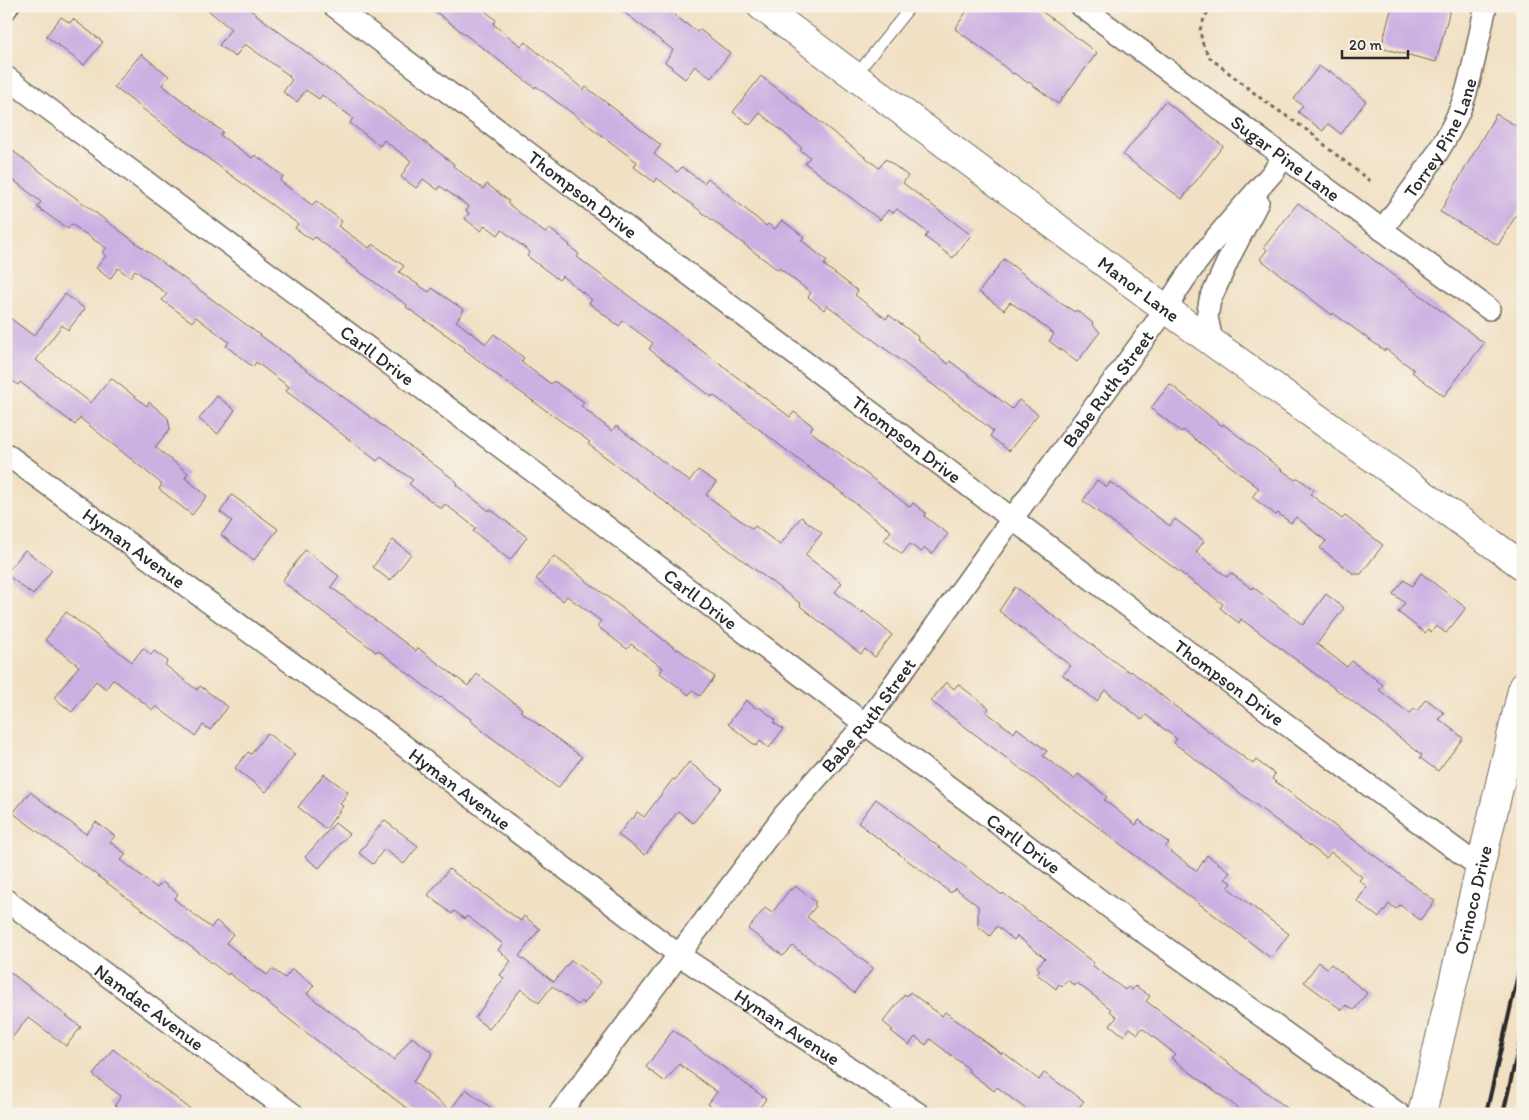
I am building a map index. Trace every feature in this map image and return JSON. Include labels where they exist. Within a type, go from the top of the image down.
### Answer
[{"type":"street","name":"Thompson Drive","points":[[334,6],[1195,657],[1481,868]]},
{"type":"street","name":"Manor Lane","points":[[761,6],[1166,309],[1523,566]]},
{"type":"street","name":"Sugar Pine Lane","points":[[1081,6],[1279,164],[1382,230],[1489,309]]},
{"type":"street","name":"Torrey Pine Lane","points":[[1382,230],[1430,164],[1450,130],[1465,97],[1486,6]]},
{"type":"street","name":"Carll Drive","points":[[6,77],[570,498],[865,724],[1126,919],[1399,1114]]},
{"type":"street","name":"Babe Ruth Street","points":[[559,1114],[784,815],[865,724],[1166,309],[1180,285],[1208,247],[1279,164]]},
{"type":"street","points":[[1212,341],[1208,317],[1210,300],[1230,256],[1279,164]]},
{"type":"street","name":"Hyman Avenue","points":[[6,454],[378,726],[678,955],[919,1114]]},
{"type":"street","name":"Orinoco Drive","points":[[1422,1114],[1523,686]]},
{"type":"street","name":"Namdac Avenue","points":[[6,900],[293,1114]]},
{"type":"lane","points":[[854,76],[911,6]]},
{"type":"path","points":[[1213,6],[1205,16],[1200,30],[1202,42],[1210,58],[1263,100],[1314,136],[1371,182]]},
{"type":"building","points":[[203,6],[245,6],[454,164],[453,166],[483,189],[487,184],[509,201],[507,203],[545,233],[550,229],[579,254],[577,257],[790,417],[794,412],[813,426],[810,431],[910,507],[913,503],[926,513],[924,516],[948,534],[932,554],[925,548],[921,552],[910,544],[902,554],[884,540],[891,531],[742,416],[713,395],[712,397],[649,349],[653,343],[623,321],[619,326],[589,303],[592,300],[562,276],[559,280],[527,256],[530,252],[502,230],[498,235],[485,225],[481,231],[465,219],[469,213],[466,211],[469,207],[440,186],[438,190],[423,179],[416,188],[401,177],[411,161],[384,140],[380,146],[350,123],[353,118],[322,95],[319,99],[306,90],[297,102],[283,92],[292,80],[290,76],[245,44],[235,57],[219,45],[231,29]]},
{"type":"building","points":[[428,6],[479,6],[496,20],[493,24],[521,46],[525,42],[584,90],[586,87],[661,145],[654,154],[677,172],[682,167],[704,183],[708,178],[766,226],[768,224],[775,229],[782,220],[804,237],[801,240],[827,261],[824,265],[858,291],[855,295],[886,319],[889,315],[917,336],[917,339],[948,364],[950,361],[1012,409],[1019,400],[1038,414],[1009,451],[990,436],[993,431],[977,418],[827,305],[824,310],[808,297],[811,293],[779,268],[778,270],[657,178],[654,182],[634,167],[637,162],[536,86],[535,88]]},
{"type":"building","points":[[616,6],[662,6],[697,32],[699,29],[730,53],[711,78],[695,66],[685,79],[665,62],[673,50]]},
{"type":"building","points":[[970,6],[1035,6],[1097,53],[1058,104],[1029,82],[1013,74],[955,29]]},
{"type":"building","points":[[1392,6],[1451,6],[1436,62],[1381,48]]},
{"type":"building","points":[[61,17],[70,23],[73,19],[103,42],[84,65],[46,36]]},
{"type":"building","points":[[141,54],[169,76],[162,85],[223,132],[220,135],[252,158],[255,155],[283,176],[280,181],[312,205],[316,201],[342,221],[338,226],[369,248],[373,244],[404,266],[399,272],[429,292],[432,288],[464,310],[456,321],[486,344],[494,334],[524,358],[521,362],[551,384],[554,381],[584,402],[581,406],[612,431],[616,426],[689,481],[698,470],[716,482],[706,495],[752,529],[755,526],[780,545],[801,517],[822,533],[805,555],[842,583],[835,592],[862,613],[863,611],[892,635],[875,657],[865,649],[861,654],[800,606],[801,604],[588,444],[590,442],[505,381],[465,348],[406,307],[407,305],[346,262],[315,237],[312,240],[295,228],[298,224],[114,87]]},
{"type":"building","points":[[1319,66],[1329,73],[1330,71],[1366,101],[1341,134],[1328,124],[1323,131],[1298,112],[1303,106],[1294,99]]},
{"type":"building","points":[[761,76],[879,168],[886,159],[908,176],[903,183],[971,235],[953,258],[925,237],[928,233],[897,209],[893,213],[888,210],[880,220],[805,163],[810,157],[800,150],[802,148],[760,113],[750,125],[733,112]]},
{"type":"building","points":[[1165,101],[1223,146],[1182,199],[1123,155]]},
{"type":"building","points":[[1496,114],[1523,130],[1523,204],[1498,245],[1440,212]]},
{"type":"building","points":[[6,146],[440,469],[457,482],[456,485],[489,511],[490,509],[527,537],[510,560],[473,531],[476,528],[445,504],[440,508],[409,484],[413,480],[381,457],[377,461],[286,391],[289,387],[256,362],[253,367],[226,346],[229,342],[196,317],[192,322],[162,300],[167,294],[135,270],[130,277],[118,268],[110,279],[96,268],[106,256],[102,253],[106,248],[71,224],[68,229],[37,207],[41,202],[6,174]]},
{"type":"building","points":[[1298,203],[1484,343],[1444,396],[1412,372],[1414,370],[1386,349],[1385,351],[1333,313],[1332,315],[1260,259],[1267,250],[1264,247]]},
{"type":"building","points":[[1004,259],[1062,304],[1075,312],[1076,310],[1093,323],[1092,325],[1100,332],[1077,362],[1049,341],[1054,334],[1026,313],[1010,302],[1004,310],[979,292]]},
{"type":"building","points":[[65,294],[85,309],[68,330],[62,325],[36,360],[91,403],[111,378],[147,406],[149,402],[168,418],[170,429],[155,447],[188,473],[185,478],[207,496],[192,515],[159,489],[162,484],[80,418],[75,425],[20,382],[18,385],[6,376],[6,315],[34,336]]},
{"type":"building","points":[[1170,384],[1222,426],[1223,424],[1295,480],[1298,478],[1314,490],[1310,494],[1342,519],[1345,516],[1383,545],[1361,574],[1354,574],[1320,548],[1326,541],[1296,517],[1291,523],[1278,513],[1276,515],[1252,497],[1259,488],[1151,408]]},
{"type":"building","points":[[217,396],[235,410],[218,434],[199,419]]},
{"type":"building","points":[[1097,480],[1107,487],[1110,482],[1170,526],[1175,519],[1204,541],[1196,552],[1227,577],[1231,573],[1252,589],[1253,587],[1303,625],[1326,594],[1344,608],[1317,644],[1347,667],[1352,661],[1383,685],[1379,690],[1410,714],[1414,709],[1417,711],[1426,699],[1444,713],[1439,719],[1463,738],[1438,771],[1420,758],[1422,755],[1364,710],[1241,619],[1239,623],[1220,608],[1223,604],[1083,501]]},
{"type":"building","points":[[232,495],[278,529],[254,560],[221,535],[232,521],[220,512]]},
{"type":"building","points":[[393,540],[411,554],[390,581],[373,567]]},
{"type":"building","points":[[25,550],[52,570],[33,595],[6,574]]},
{"type":"building","points":[[305,550],[339,576],[331,587],[416,651],[418,648],[468,686],[477,674],[522,709],[520,711],[582,757],[558,788],[483,731],[471,719],[440,698],[378,650],[376,652],[282,581]]},
{"type":"building","points":[[554,556],[715,677],[700,696],[692,690],[689,695],[660,673],[663,668],[631,644],[627,649],[597,626],[601,621],[567,596],[563,601],[536,579]]},
{"type":"building","points":[[1421,573],[1466,608],[1446,633],[1436,626],[1431,632],[1428,629],[1425,633],[1398,612],[1405,603],[1393,594],[1404,580],[1412,586]]},
{"type":"building","points":[[1015,587],[1123,668],[1131,671],[1253,764],[1256,760],[1275,774],[1272,779],[1435,901],[1420,920],[1400,905],[1396,909],[1389,904],[1379,918],[1357,901],[1367,887],[1359,880],[1362,877],[1331,852],[1326,858],[1174,743],[1177,739],[1146,715],[1142,720],[1105,690],[1097,701],[1063,675],[1071,666],[999,611]]},
{"type":"building","points":[[66,612],[132,662],[143,648],[151,655],[154,651],[168,661],[165,665],[197,690],[200,686],[228,707],[210,730],[203,725],[195,736],[156,706],[153,710],[113,679],[106,689],[96,681],[72,712],[54,698],[79,666],[45,640]]},
{"type":"building","points":[[946,682],[954,689],[958,684],[989,708],[986,712],[1014,733],[1017,728],[1047,751],[1043,756],[1074,779],[1078,774],[1107,797],[1104,800],[1136,825],[1139,820],[1169,843],[1165,847],[1197,871],[1207,855],[1230,872],[1225,879],[1232,883],[1228,888],[1289,934],[1271,958],[931,701]]},
{"type":"building","points":[[746,700],[776,720],[774,723],[783,729],[769,748],[760,741],[756,746],[728,724]]},
{"type":"building","points":[[267,733],[295,754],[266,792],[235,768],[248,752],[251,754]]},
{"type":"building","points":[[689,762],[722,788],[693,823],[678,811],[645,855],[618,835],[637,812],[644,817],[673,779],[675,780]]},
{"type":"building","points":[[324,774],[348,792],[340,804],[343,806],[326,829],[298,807]]},
{"type":"building","points":[[30,792],[86,834],[96,822],[115,836],[110,842],[126,854],[121,860],[126,864],[157,888],[162,882],[178,894],[174,899],[211,928],[216,921],[233,934],[226,943],[267,975],[272,969],[285,978],[292,969],[314,985],[307,994],[394,1060],[412,1037],[433,1053],[413,1082],[450,1110],[466,1089],[499,1114],[414,1114],[229,973],[228,975],[13,813]]},
{"type":"building","points":[[876,799],[1002,895],[1003,893],[1094,963],[1092,965],[1125,990],[1128,987],[1132,990],[1135,986],[1150,996],[1146,1001],[1295,1114],[1246,1114],[1171,1058],[1175,1054],[1142,1028],[1138,1034],[1130,1028],[1124,1036],[1110,1025],[1117,1017],[1110,1011],[1111,1009],[1077,983],[1075,986],[1067,980],[1062,986],[1059,984],[1056,989],[1037,974],[1040,970],[1037,967],[1045,958],[1017,936],[1014,940],[997,926],[990,936],[978,926],[978,906],[955,888],[951,893],[858,823]]},
{"type":"building","points":[[384,820],[418,846],[404,864],[384,849],[373,864],[359,853]]},
{"type":"building","points":[[335,823],[349,834],[319,868],[305,857]]},
{"type":"building","points":[[449,869],[521,921],[524,916],[540,929],[519,956],[554,982],[571,960],[601,982],[584,1004],[581,1001],[578,1005],[552,986],[539,1003],[521,989],[489,1029],[475,1018],[504,978],[500,975],[511,961],[498,950],[503,944],[467,916],[465,919],[454,911],[452,914],[428,895]]},
{"type":"building","points":[[795,886],[816,902],[814,904],[816,906],[807,917],[873,968],[854,993],[793,946],[783,956],[748,929],[765,908],[772,913],[790,889],[792,890]]},
{"type":"building","points":[[1319,962],[1327,968],[1331,964],[1367,993],[1354,1010],[1346,1005],[1342,1010],[1304,982]]},
{"type":"building","points":[[6,969],[81,1027],[66,1046],[28,1017],[6,1046]]},
{"type":"building","points":[[910,992],[942,1016],[945,1012],[1002,1054],[1003,1052],[1039,1080],[1044,1073],[1084,1101],[1074,1114],[1032,1114],[997,1087],[994,1091],[930,1039],[926,1045],[915,1037],[909,1045],[883,1022],[905,994],[907,996]]},
{"type":"building","points":[[673,1030],[766,1099],[755,1114],[720,1114],[708,1104],[717,1092],[679,1064],[665,1082],[646,1067]]},
{"type":"building","points":[[113,1049],[197,1114],[126,1114],[115,1105],[121,1096],[93,1075]]},
{"type":"railway","points":[[1486,1114],[1523,953]]},
{"type":"railway","points":[[1503,1114],[1523,1028]]}]
